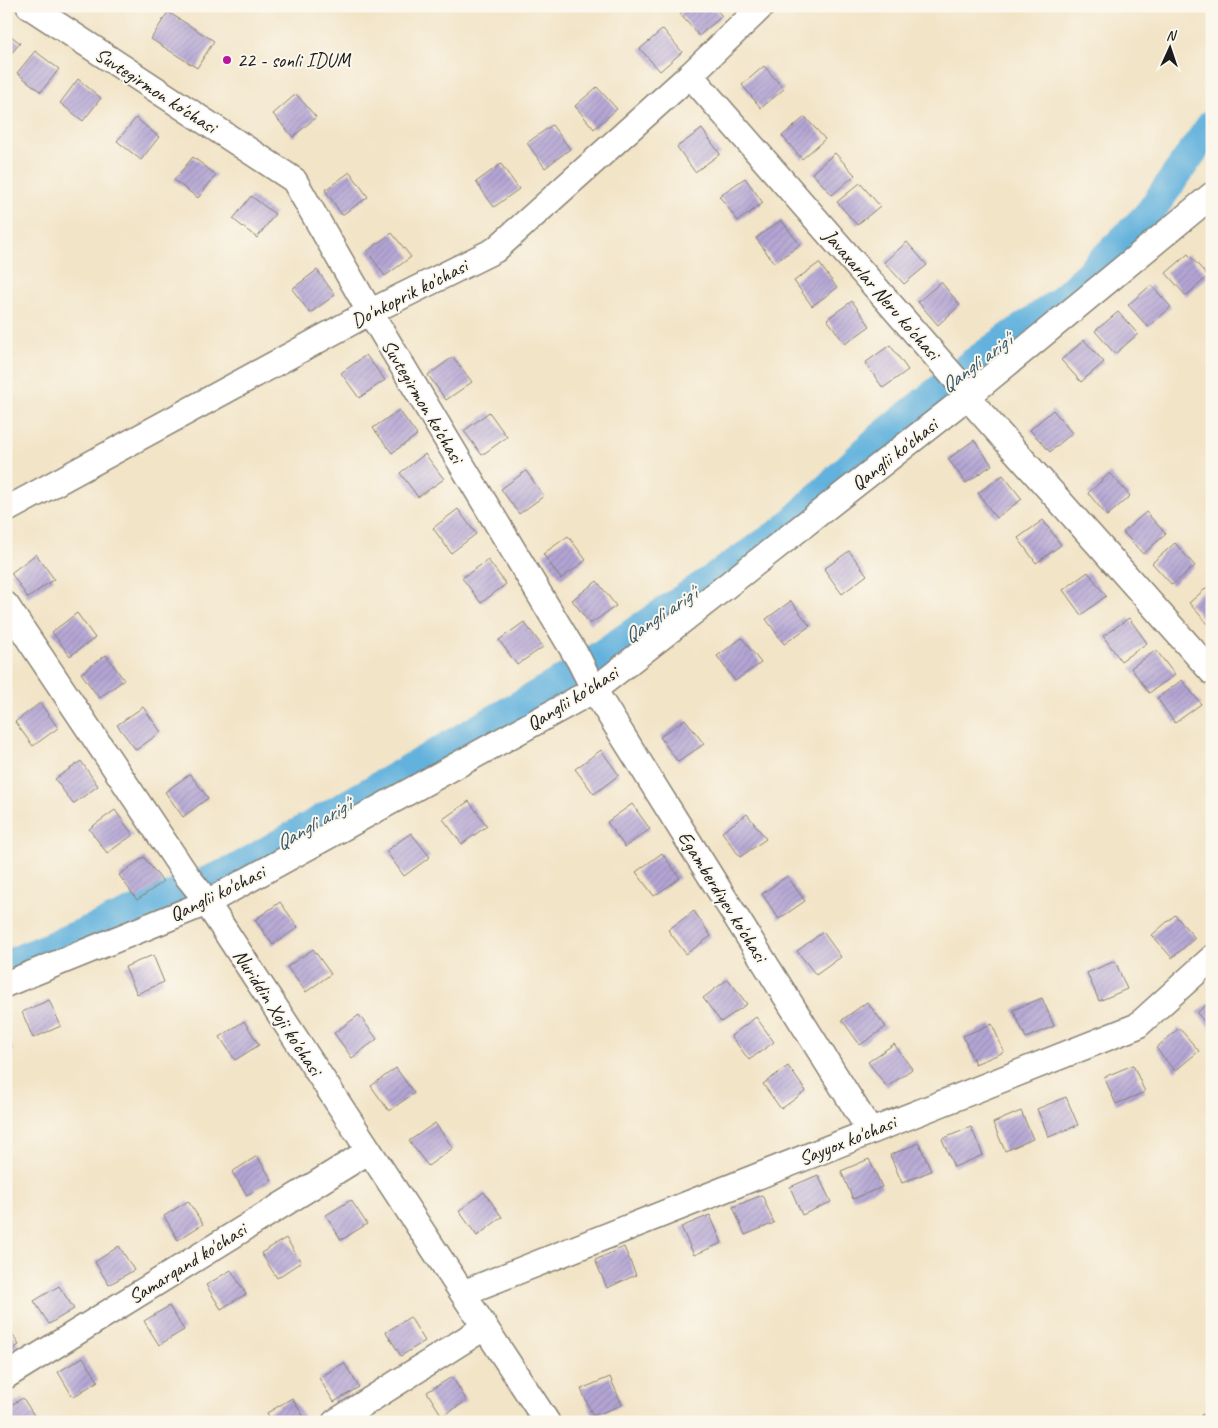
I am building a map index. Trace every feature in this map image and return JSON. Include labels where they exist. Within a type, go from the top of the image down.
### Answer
[{"type":"street","name":"Suvtegirmon ko'chasi","points":[[29,6],[294,180],[370,312],[587,675]]},
{"type":"street","name":"Do'nkoprik ko'chasi","points":[[6,510],[370,312],[495,250],[690,75],[762,6]]},
{"type":"street","name":"Javaxarlar Neru ko'chasi","points":[[690,75],[1212,672]]},
{"type":"street","name":"Qanglii ko'chasi","points":[[6,984],[197,890],[587,675],[959,384],[1212,195]]},
{"type":"street","name":"Nuriddin Xoji ko'chasi","points":[[6,604],[197,890],[547,1422]]},
{"type":"street","name":"Egamberdiyev ko'chasi","points":[[587,675],[870,1131]]},
{"type":"street","name":"Sayyox ko'chasi","points":[[463,1293],[1137,1026],[1212,958]]},
{"type":"street","name":"Samarqand ko'chasi","points":[[6,1376],[368,1151]]},
{"type":"street","points":[[335,1422],[485,1327]]},
{"type":"building","points":[[688,6],[713,6],[722,16],[699,36],[680,14]]},
{"type":"building","points":[[168,12],[214,41],[197,68],[151,39]]},
{"type":"building","points":[[663,29],[682,52],[660,71],[640,49]]},
{"type":"building","points":[[6,32],[20,43],[6,60]]},
{"type":"building","points":[[35,51],[59,69],[41,92],[17,73]]},
{"type":"building","points":[[764,66],[784,89],[761,108],[742,85]]},
{"type":"building","points":[[78,79],[101,98],[83,121],[60,103]]},
{"type":"building","points":[[597,87],[617,109],[594,129],[575,106]]},
{"type":"building","points":[[296,94],[316,117],[293,137],[273,114]]},
{"type":"building","points":[[805,117],[825,139],[802,159],[782,136]]},
{"type":"building","points":[[136,118],[159,137],[141,160],[117,141]]},
{"type":"building","points":[[552,125],[570,149],[545,168],[527,143]]},
{"type":"building","points":[[702,129],[720,154],[695,172],[677,147]]},
{"type":"building","points":[[835,153],[855,175],[832,195],[812,173]]},
{"type":"building","points":[[193,157],[216,175],[198,198],[174,180]]},
{"type":"building","points":[[501,164],[519,189],[494,207],[476,182]]},
{"type":"building","points":[[350,172],[368,197],[342,215],[325,190]]},
{"type":"building","points":[[745,178],[763,203],[738,221],[719,196]]},
{"type":"building","points":[[860,183],[880,206],[857,225],[837,202]]},
{"type":"building","points":[[251,196],[275,214],[257,238],[233,219]]},
{"type":"building","points":[[781,220],[800,245],[774,263],[756,238]]},
{"type":"building","points":[[392,233],[411,257],[385,276],[367,251]]},
{"type":"building","points":[[907,242],[927,265],[904,284],[884,262]]},
{"type":"building","points":[[1188,254],[1208,276],[1186,296],[1166,273]]},
{"type":"building","points":[[819,263],[837,288],[812,306],[794,281]]},
{"type":"building","points":[[317,270],[335,295],[310,313],[292,289]]},
{"type":"building","points":[[941,282],[960,305],[938,325],[918,302]]},
{"type":"building","points":[[1151,285],[1171,307],[1148,327],[1128,305]]},
{"type":"building","points":[[852,301],[870,326],[845,344],[827,319]]},
{"type":"building","points":[[1118,312],[1138,334],[1115,354],[1095,331]]},
{"type":"building","points":[[1084,340],[1104,362],[1081,382],[1061,360]]},
{"type":"building","points":[[890,345],[908,370],[883,388],[865,363]]},
{"type":"building","points":[[366,355],[385,380],[359,398],[341,373]]},
{"type":"building","points":[[453,357],[472,382],[446,400],[428,375]]},
{"type":"building","points":[[399,410],[417,435],[392,453],[373,428]]},
{"type":"building","points":[[1053,410],[1072,433],[1050,452],[1030,430]]},
{"type":"building","points":[[489,412],[507,437],[482,455],[464,431]]},
{"type":"building","points":[[974,440],[992,465],[966,483],[948,459]]},
{"type":"building","points":[[425,454],[444,479],[418,497],[400,473]]},
{"type":"building","points":[[526,471],[544,496],[519,514],[501,489]]},
{"type":"building","points":[[1110,473],[1130,496],[1107,516],[1088,493]]},
{"type":"building","points":[[1003,475],[1022,499],[996,518],[978,493]]},
{"type":"building","points":[[458,509],[476,534],[451,553],[433,528]]},
{"type":"building","points":[[1146,512],[1166,534],[1143,554],[1123,532]]},
{"type":"building","points":[[1043,520],[1061,545],[1036,563],[1018,538]]},
{"type":"building","points":[[568,536],[586,560],[561,579],[543,554]]},
{"type":"building","points":[[1175,543],[1195,566],[1172,585],[1152,563]]},
{"type":"building","points":[[849,551],[867,575],[842,594],[824,569]]},
{"type":"building","points":[[36,554],[54,579],[28,598],[11,573]]},
{"type":"building","points":[[488,560],[506,584],[481,603],[462,578]]},
{"type":"building","points":[[1088,572],[1106,596],[1081,615],[1063,590]]},
{"type":"building","points":[[597,581],[616,606],[590,624],[572,600]]},
{"type":"building","points":[[1212,583],[1212,623],[1209,625],[1189,603]]},
{"type":"building","points":[[791,601],[810,626],[784,644],[766,619]]},
{"type":"building","points":[[77,613],[95,638],[70,656],[52,632]]},
{"type":"building","points":[[1129,618],[1147,643],[1121,661],[1103,636]]},
{"type":"building","points":[[524,622],[543,647],[517,665],[499,640]]},
{"type":"building","points":[[742,638],[761,663],[735,681],[717,656]]},
{"type":"building","points":[[1156,650],[1175,675],[1149,693],[1131,668]]},
{"type":"building","points":[[106,655],[124,680],[99,698],[81,673]]},
{"type":"building","points":[[1182,680],[1201,704],[1175,723],[1157,698]]},
{"type":"building","points":[[40,703],[58,728],[33,746],[15,722]]},
{"type":"building","points":[[143,707],[161,732],[136,750],[117,725]]},
{"type":"building","points":[[685,719],[704,744],[678,762],[660,737]]},
{"type":"building","points":[[601,750],[619,775],[594,794],[575,769]]},
{"type":"building","points":[[81,761],[98,786],[73,804],[55,779]]},
{"type":"building","points":[[190,774],[208,798],[183,817],[165,792]]},
{"type":"building","points":[[469,801],[487,826],[462,844],[443,819]]},
{"type":"building","points":[[632,804],[650,829],[625,847],[607,822]]},
{"type":"building","points":[[115,810],[133,835],[107,853],[89,829]]},
{"type":"building","points":[[747,814],[766,839],[740,857],[722,832]]},
{"type":"building","points":[[411,833],[430,857],[404,876],[386,851]]},
{"type":"building","points":[[662,853],[680,878],[654,896],[636,872]]},
{"type":"building","points":[[144,857],[163,882],[137,900],[119,875]]},
{"type":"building","points":[[787,876],[805,901],[779,919],[762,894]]},
{"type":"building","points":[[280,902],[298,927],[273,945],[255,920]]},
{"type":"building","points":[[694,911],[711,936],[686,954],[668,930]]},
{"type":"building","points":[[1175,915],[1195,938],[1172,958],[1152,935]]},
{"type":"building","points":[[823,932],[841,957],[816,975],[797,951]]},
{"type":"building","points":[[313,949],[331,974],[306,992],[287,967]]},
{"type":"building","points":[[153,955],[164,982],[137,994],[125,967]]},
{"type":"building","points":[[1115,961],[1127,989],[1099,1001],[1087,973]]},
{"type":"building","points":[[728,979],[747,1004],[721,1022],[703,998]]},
{"type":"building","points":[[1042,998],[1054,1026],[1026,1038],[1013,1010]]},
{"type":"building","points":[[49,1000],[61,1026],[33,1038],[22,1012]]},
{"type":"building","points":[[1212,1000],[1212,1030],[1197,1013]]},
{"type":"building","points":[[867,1002],[886,1027],[860,1045],[842,1020]]},
{"type":"building","points":[[359,1015],[377,1039],[352,1058],[334,1033]]},
{"type":"building","points":[[756,1017],[774,1042],[749,1060],[731,1036]]},
{"type":"building","points":[[244,1021],[259,1045],[235,1060],[220,1037]]},
{"type":"building","points":[[992,1024],[1004,1052],[975,1064],[963,1036]]},
{"type":"building","points":[[1179,1028],[1199,1051],[1175,1071],[1156,1048]]},
{"type":"building","points":[[6,1035],[12,1048],[6,1051]]},
{"type":"building","points":[[894,1044],[912,1069],[887,1087],[868,1062]]},
{"type":"building","points":[[1133,1065],[1145,1092],[1116,1104],[1104,1077]]},
{"type":"building","points":[[788,1066],[806,1091],[781,1109],[763,1084]]},
{"type":"building","points":[[396,1068],[414,1093],[389,1111],[371,1086]]},
{"type":"building","points":[[1066,1097],[1078,1125],[1049,1137],[1037,1109]]},
{"type":"building","points":[[1021,1111],[1033,1139],[1005,1151],[993,1123]]},
{"type":"building","points":[[435,1123],[453,1148],[428,1166],[409,1141]]},
{"type":"building","points":[[971,1127],[983,1155],[954,1167],[942,1139]]},
{"type":"building","points":[[919,1143],[931,1171],[902,1183],[890,1155]]},
{"type":"building","points":[[257,1156],[272,1180],[247,1195],[232,1172]]},
{"type":"building","points":[[869,1159],[882,1187],[853,1199],[841,1171]]},
{"type":"building","points":[[818,1175],[831,1202],[802,1215],[790,1187]]},
{"type":"building","points":[[484,1192],[502,1217],[477,1236],[459,1211]]},
{"type":"building","points":[[762,1195],[774,1223],[745,1235],[733,1207]]},
{"type":"building","points":[[351,1200],[367,1224],[341,1240],[326,1215]]},
{"type":"building","points":[[188,1201],[203,1224],[178,1240],[164,1216]]},
{"type":"building","points":[[710,1215],[722,1243],[694,1255],[681,1227]]},
{"type":"building","points":[[286,1238],[301,1262],[277,1278],[261,1253]]},
{"type":"building","points":[[119,1246],[134,1270],[109,1285],[95,1262]]},
{"type":"building","points":[[624,1247],[636,1275],[607,1288],[595,1260]]},
{"type":"building","points":[[231,1270],[246,1294],[221,1309],[206,1285]]},
{"type":"building","points":[[59,1286],[74,1309],[49,1324],[34,1301]]},
{"type":"building","points":[[169,1306],[184,1330],[159,1345],[144,1321]]},
{"type":"building","points":[[410,1317],[425,1341],[401,1356],[386,1332]]},
{"type":"building","points":[[6,1324],[19,1345],[6,1353]]},
{"type":"building","points":[[83,1357],[98,1381],[73,1397],[58,1372]]},
{"type":"building","points":[[344,1363],[359,1387],[334,1402],[319,1378]]},
{"type":"building","points":[[452,1377],[467,1401],[442,1416],[427,1392]]},
{"type":"building","points":[[610,1377],[622,1405],[593,1416],[581,1389]]},
{"type":"building","points":[[23,1398],[38,1422],[6,1422],[6,1408]]},
{"type":"building","points":[[292,1398],[307,1422],[272,1422],[267,1413]]},
{"type":"building","points":[[1212,1412],[1212,1422],[1203,1422],[1201,1415]]},
{"type":"waterway","name":"Qangli arig'i","points":[[6,965],[236,869],[573,674],[784,530],[875,442],[970,365],[1061,301],[1148,215],[1212,124]]},
{"type":"place","name":"22 - sonli IDUM","points":[[227,60]]}]
